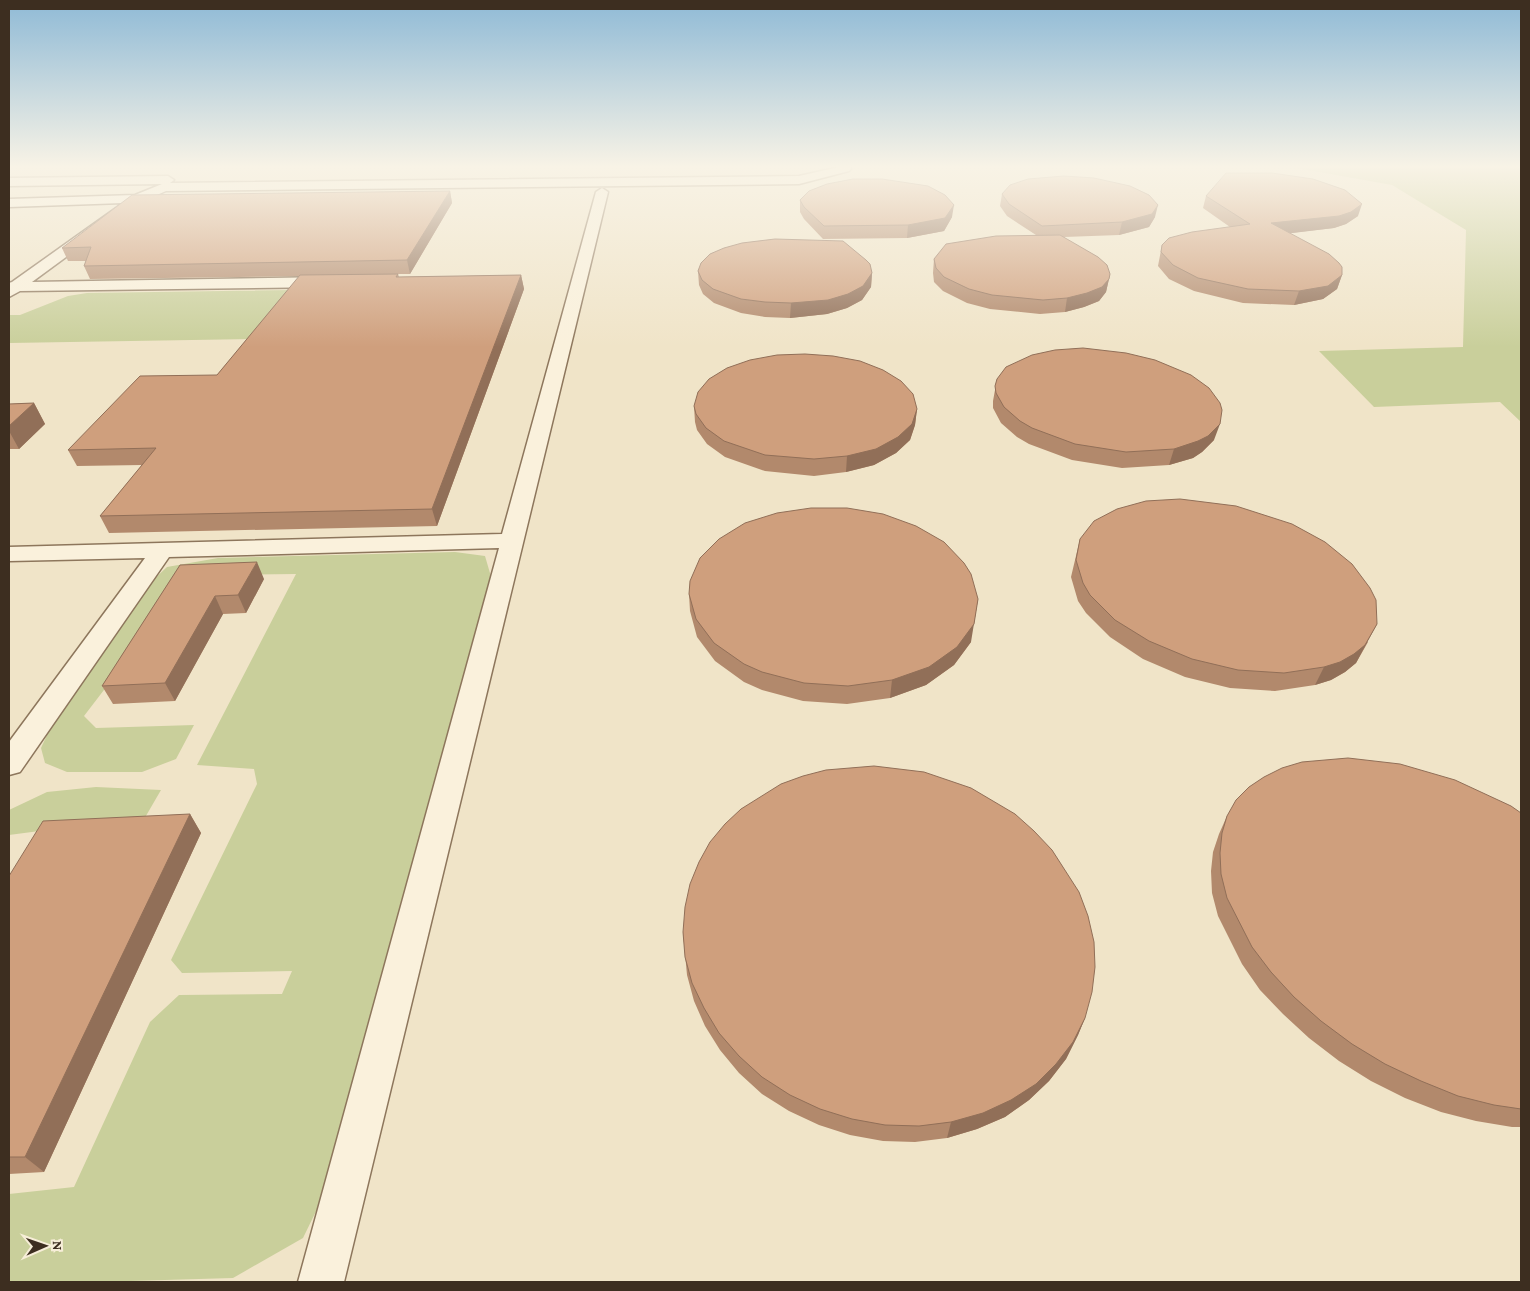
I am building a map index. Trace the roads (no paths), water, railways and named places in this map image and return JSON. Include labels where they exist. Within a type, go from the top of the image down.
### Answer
[{"type":"lane","points":[[11,289],[97,227]]},
{"type":"lane","points":[[321,1282],[593,227]]},
{"type":"lane","points":[[11,289],[340,282]]},
{"type":"lane","points":[[9,554],[512,541]]},
{"type":"lane","points":[[9,764],[162,550]]}]
